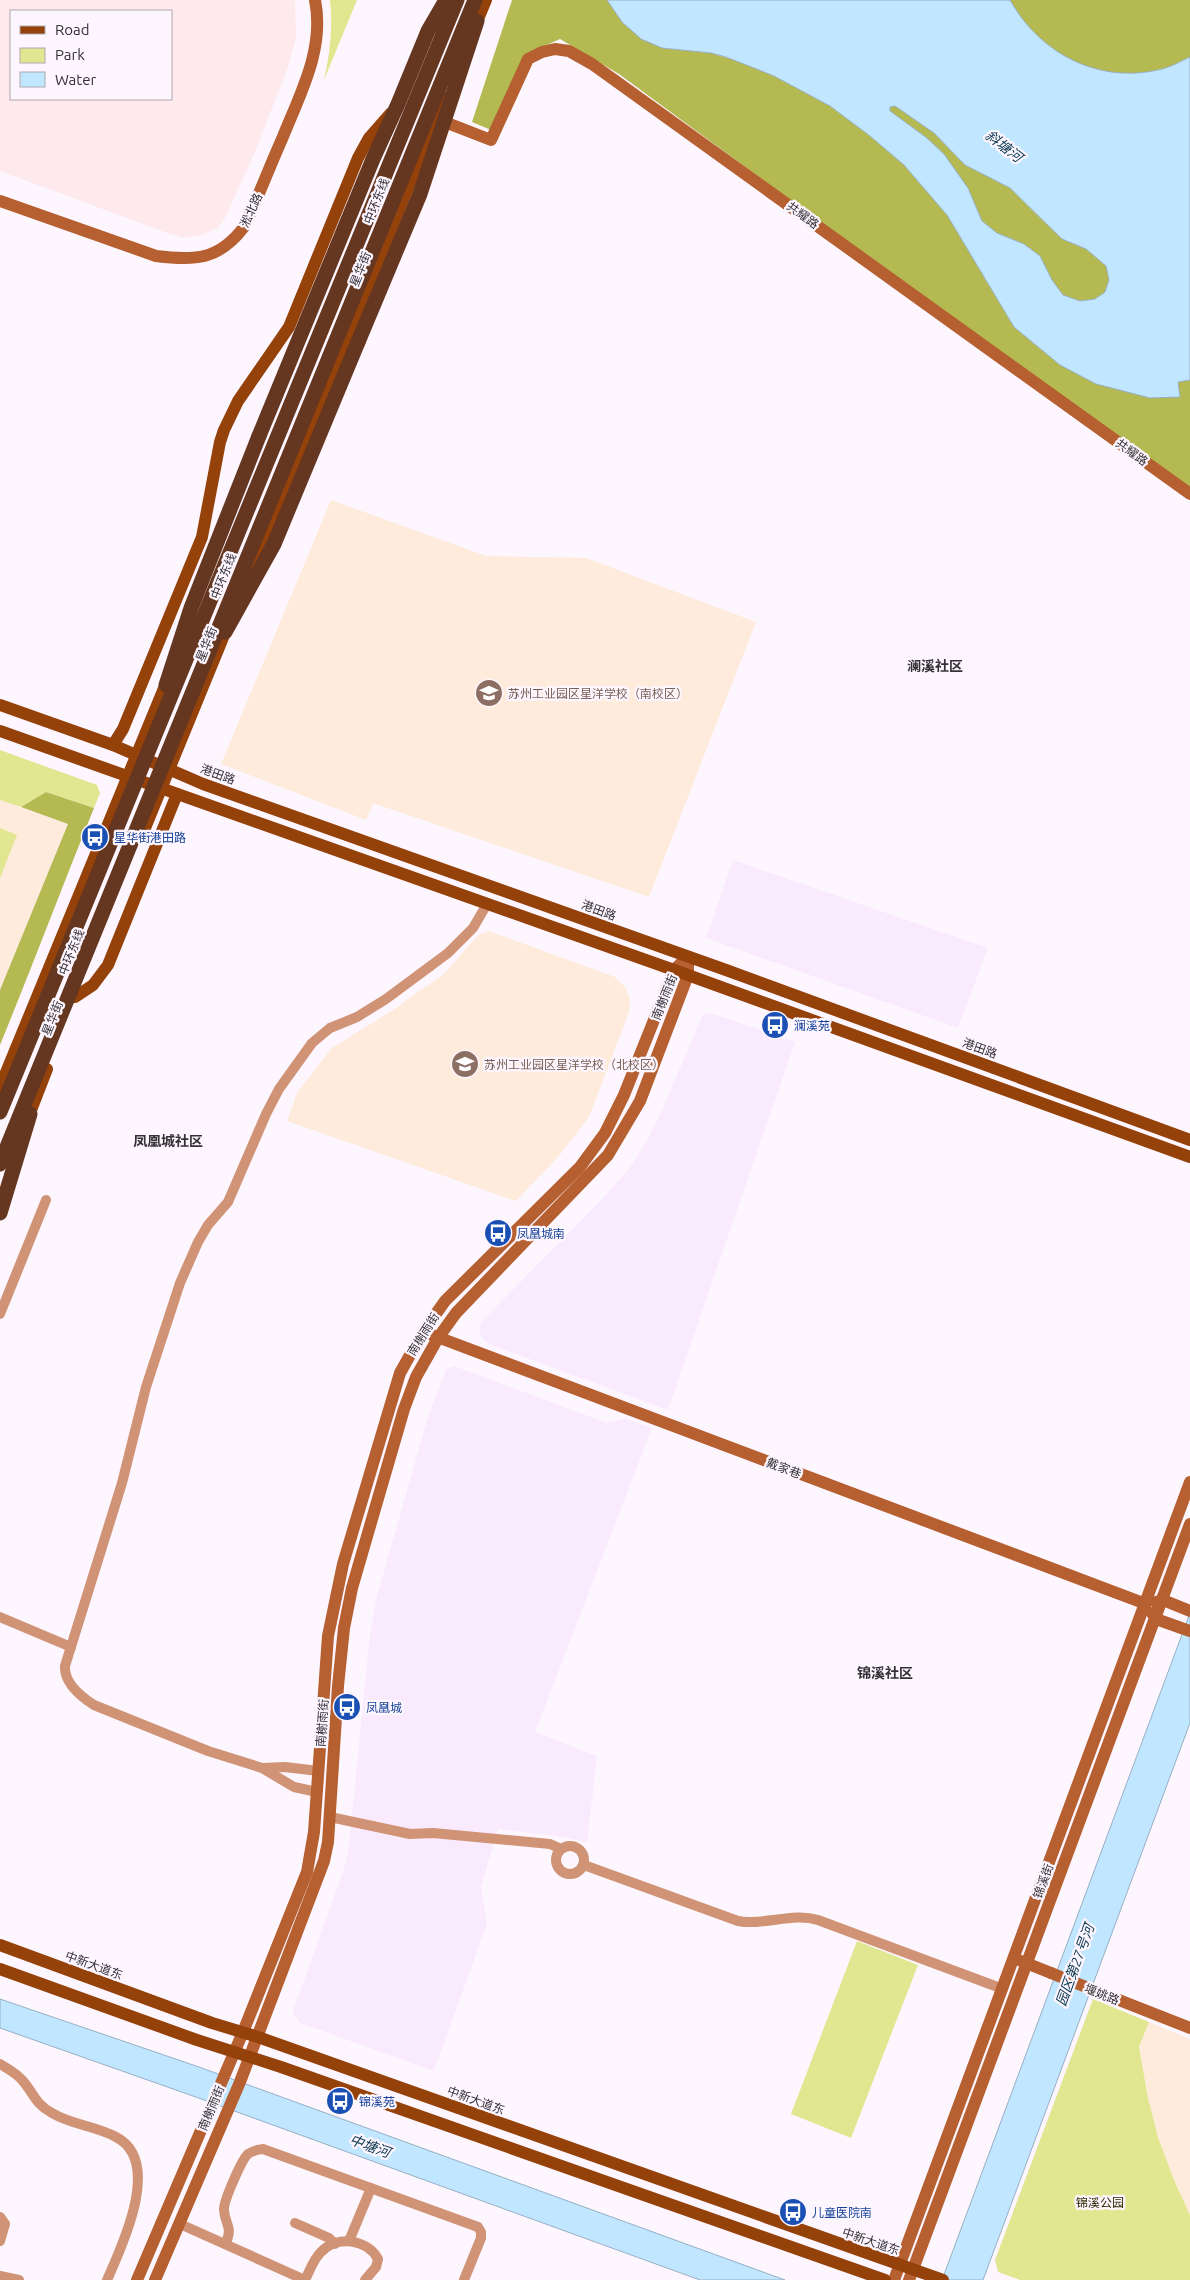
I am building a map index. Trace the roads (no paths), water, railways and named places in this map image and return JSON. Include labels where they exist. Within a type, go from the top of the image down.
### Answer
[{"type":"highway","points":[[166,684],[191,608],[259,436],[373,159],[428,31],[445,0]]},
{"type":"highway","name":"中环东线","points":[[0,1112],[457,0]]},
{"type":"highway","name":"中环东线","points":[[0,1164],[475,0]]},
{"type":"highway","points":[[191,693],[274,544],[420,194],[440,121],[477,21]]},
{"type":"highway","points":[[0,1213],[55,1032]]},
{"type":"main road","name":"淞北路","points":[[0,201],[156,256],[176,258],[199,257],[220,250],[232,242],[244,227],[307,79],[315,53],[319,18],[315,0]]},
{"type":"main road","name":"星华街","points":[[0,1088],[445,0]]},
{"type":"main road","points":[[477,21],[486,0]]},
{"type":"main road","name":"共耀路","points":[[440,121],[491,140],[528,59],[548,50],[568,52],[600,70],[1190,494]]},
{"type":"main road","points":[[113,745],[123,729],[202,537],[220,442],[230,416],[288,327],[363,148],[405,96]]},
{"type":"main road","name":"星华街","points":[[0,1188],[169,769],[440,121]]},
{"type":"main road","name":"港田路","points":[[0,705],[113,745],[203,784],[688,957],[1190,1140]]},
{"type":"main road","points":[[0,731],[688,975],[1190,1157]]},
{"type":"main road","points":[[76,997],[93,985],[108,965],[177,794]]},
{"type":"main road","name":"南榭雨街","points":[[138,2280],[243,2032],[307,1872],[314,1832],[328,1636],[343,1564],[400,1373],[423,1332],[445,1301],[580,1168],[604,1133],[624,1095],[674,970],[688,957]]},
{"type":"main road","name":"南榭雨街","points":[[155,2280],[240,2082],[317,1884],[328,1842],[338,1686],[344,1628],[352,1588],[404,1409],[416,1377],[438,1338],[456,1313],[608,1155],[640,1101],[688,975],[688,957]]},
{"type":"main road","name":"戴家巷","points":[[423,1332],[1146,1604]]},
{"type":"main road","name":"锦溪街","points":[[894,2280],[1190,1482]]},
{"type":"main road","name":"锦溪街","points":[[911,2275],[1190,1524]]},
{"type":"main road","points":[[1186,1630],[1156,1618],[1146,1604],[1163,1600],[1190,1610]]},
{"type":"main road","name":"中新大道东","points":[[0,1945],[900,2265],[911,2275],[941,2279]]},
{"type":"main road","name":"堰姚路","points":[[1014,1959],[1190,2028]]},
{"type":"main road","points":[[0,1969],[885,2280]]},
{"type":"street","points":[[317,1792],[288,1784],[262,1768],[208,1751],[94,1705],[85,1699],[67,1680],[65,1666],[122,1483],[146,1387],[180,1283],[198,1242],[208,1225],[228,1202],[266,1114],[279,1089],[312,1043],[330,1028],[356,1017],[386,998],[448,953],[473,928],[487,904]]},
{"type":"street","points":[[0,1314],[46,1200]]},
{"type":"street","points":[[0,1617],[71,1647]]},
{"type":"street","points":[[262,1768],[285,1767],[318,1771]]},
{"type":"street","points":[[330,1818],[410,1834],[433,1833],[472,1836],[550,1844],[561,1849]]},
{"type":"street","points":[[569,1845],[577,1847],[584,1854],[584,1865],[576,1873],[564,1872],[556,1862],[561,1849],[569,1845]]},
{"type":"street","points":[[584,1865],[738,1921],[753,1922],[812,1918],[1003,1989]]},
{"type":"street","points":[[0,2064],[23,2080],[34,2100],[42,2108],[70,2122],[115,2136],[127,2145],[136,2160],[139,2174],[134,2208],[124,2242],[107,2280]]},
{"type":"street","points":[[226,2243],[230,2232],[223,2209],[242,2162],[248,2154],[255,2150],[263,2149],[478,2227],[481,2232],[481,2238],[464,2280]]},
{"type":"street","points":[[350,2241],[371,2188]]},
{"type":"street","points":[[0,2217],[5,2224],[0,2241]]},
{"type":"street","points":[[295,2223],[329,2238],[335,2244]]},
{"type":"street","points":[[180,2224],[305,2280],[322,2251],[335,2244],[350,2241],[367,2246],[378,2259],[376,2267],[365,2280]]},
{"type":"street","points":[[0,2276],[19,2280]]},
{"type":"water","name":"斜塘河","points":[[607,0],[1010,0],[1038,36],[1055,50],[1074,61],[1095,68],[1116,73],[1139,73],[1165,68],[1190,57],[1190,380],[1178,382],[1180,397],[1150,398],[1096,384],[1060,365],[1014,327],[947,215],[904,165],[830,106],[774,76],[726,57],[711,53],[662,48],[641,39],[622,22]],"holes":[[[895,106],[934,133],[965,165],[1010,188],[1062,239],[1086,249],[1106,266],[1109,280],[1105,292],[1095,299],[1080,301],[1063,295],[1052,280],[1040,256],[1024,244],[997,233],[982,221],[968,188],[944,154],[927,138],[890,111],[890,107]]]},
{"type":"water","name":"园区第27号河","points":[[1190,1613],[1190,1723],[983,2280],[942,2280]]},
{"type":"water","name":"中塘河","points":[[0,1999],[199,2067],[785,2280],[700,2280],[0,2028]]},
{"type":"place","name":"苏州工业园区星洋学校（南校区）","points":[[489,693]]},
{"type":"place","name":"星华街港田路","points":[[95,837]]},
{"type":"place","name":"澜溪苑","points":[[775,1025]]},
{"type":"place","name":"苏州工业园区星洋学校（北校区）","points":[[465,1064]]},
{"type":"place","name":"凤凰城南","points":[[498,1233]]},
{"type":"place","name":"凤凰城","points":[[347,1707]]},
{"type":"place","name":"锦溪苑","points":[[340,2101]]},
{"type":"place","name":"儿童医院南","points":[[793,2212]]},
{"type":"district","name":"澜溪社区","points":[[935,666]]},
{"type":"district","name":"凤凰城社区","points":[[168,1141]]},
{"type":"district","name":"锦溪社区","points":[[885,1673]]},
{"type":"park label","name":"锦溪公园","points":[[1100,2202]]}]
